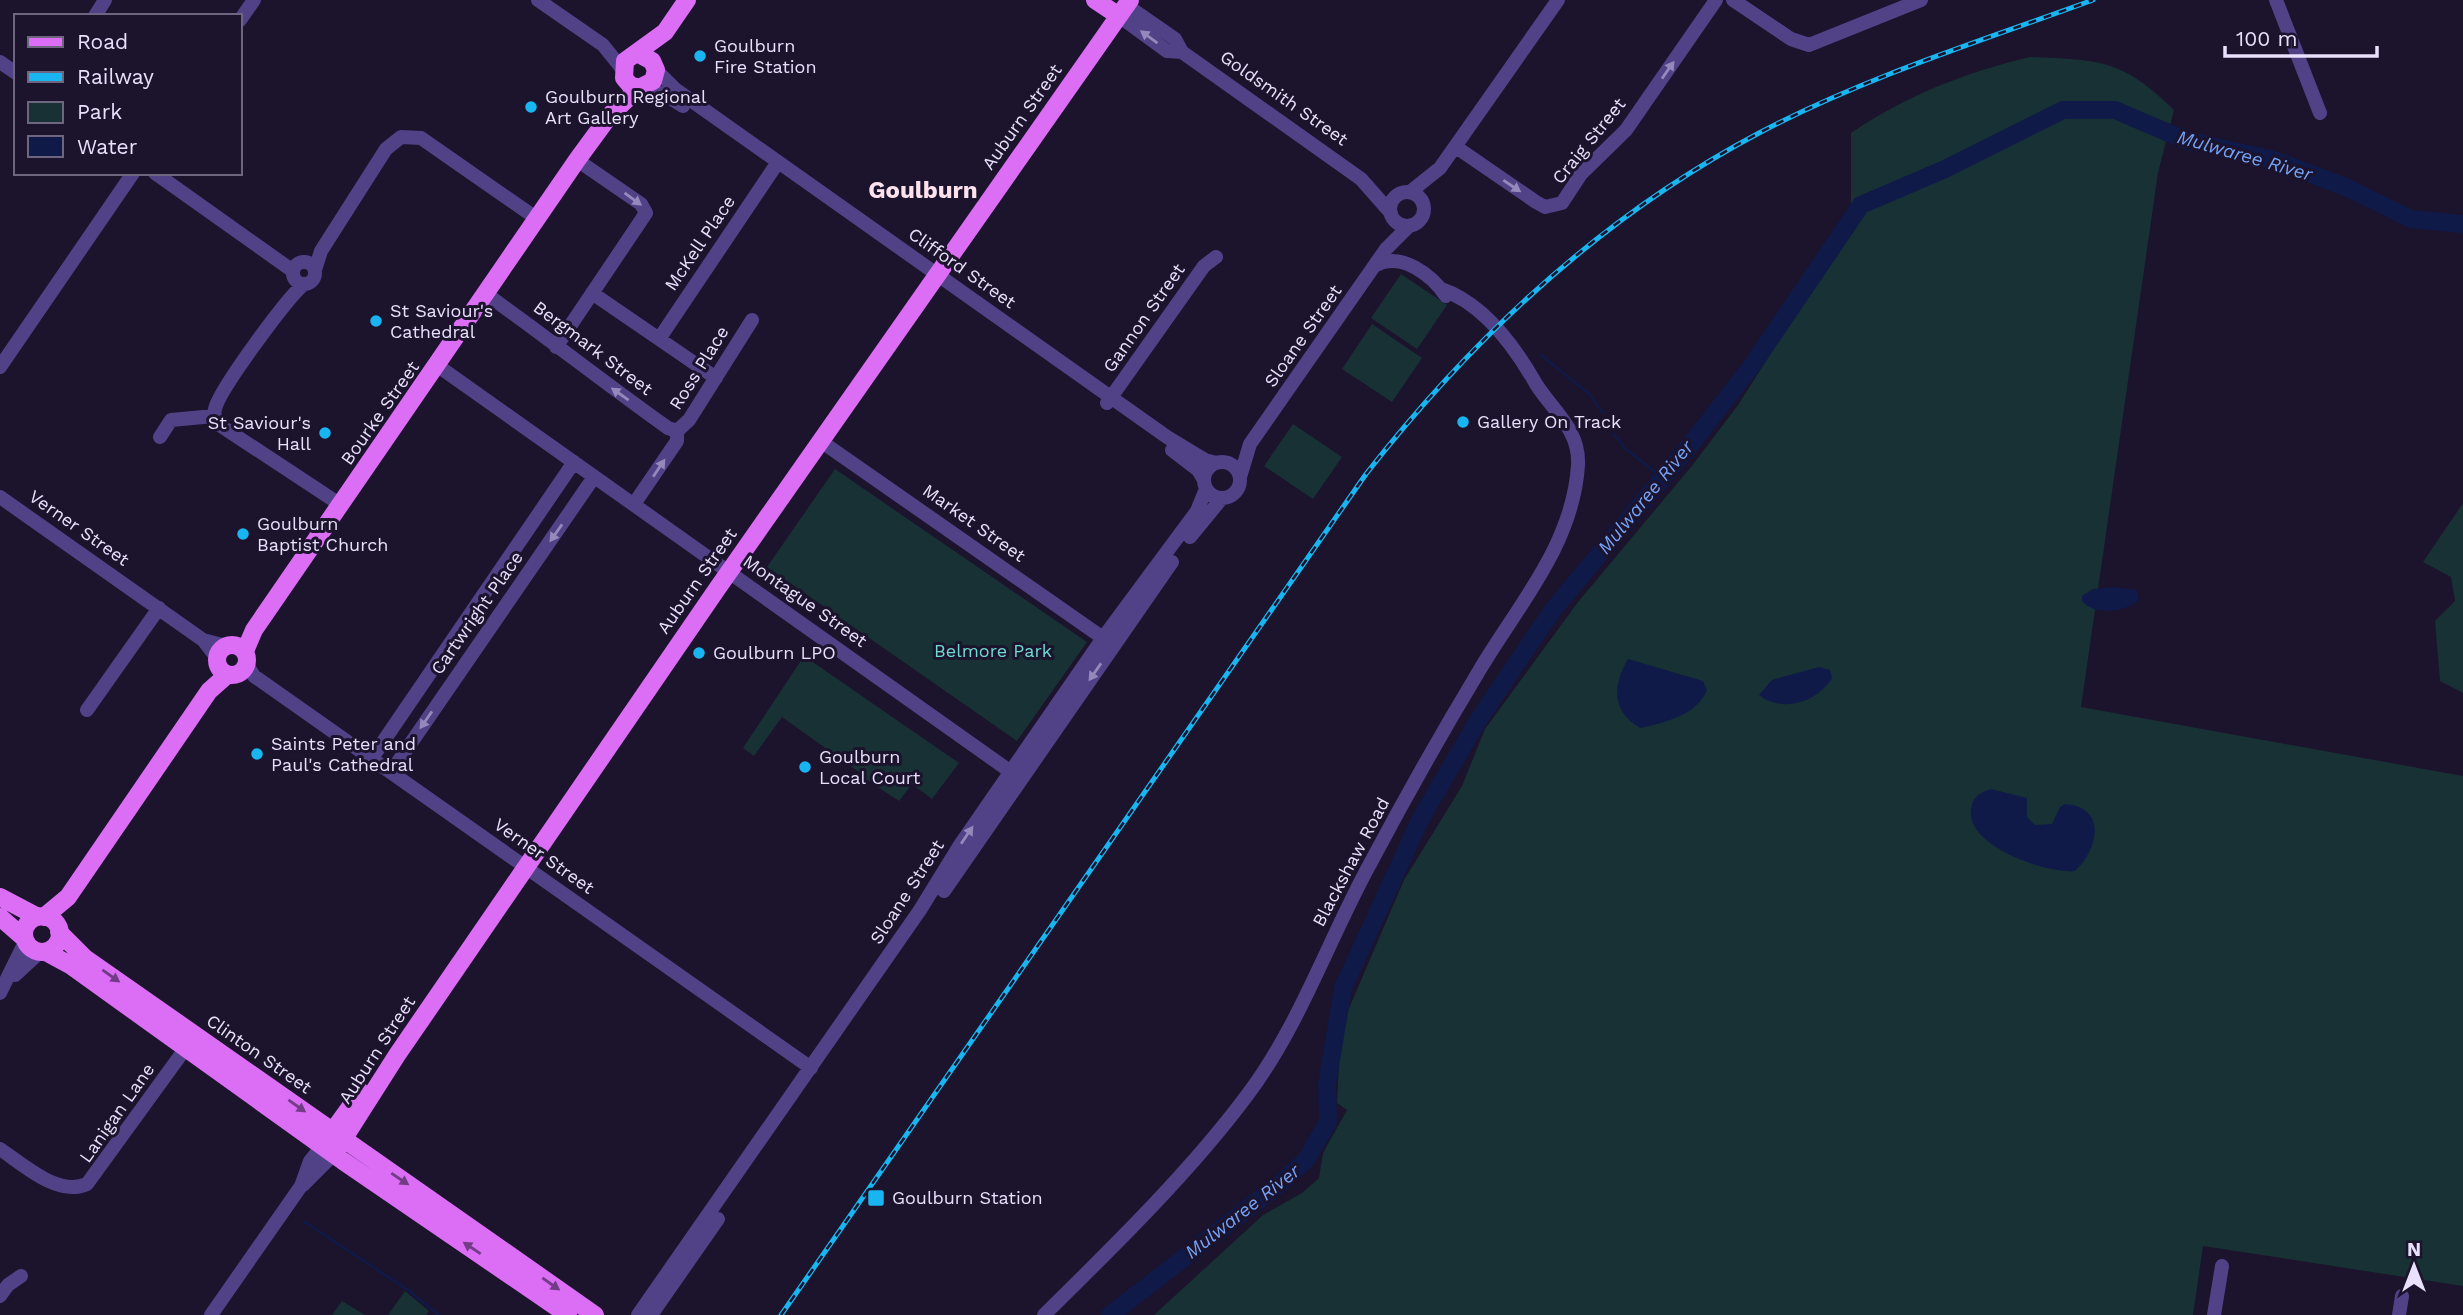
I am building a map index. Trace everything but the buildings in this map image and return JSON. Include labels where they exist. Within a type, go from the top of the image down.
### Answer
[{"type":"main road","points":[[665,32],[653,81],[642,88],[630,85],[623,74],[625,61],[637,55],[665,32],[687,0]]},
{"type":"main road","name":"Goldsmith Street","points":[[1095,0],[1121,5]]},
{"type":"main road","name":"Auburn Street","points":[[333,1143],[726,569],[1121,5]]},
{"type":"main road","points":[[637,55],[649,57],[655,68]]},
{"type":"main road","name":"Bourke Street","points":[[610,115],[623,74]]},
{"type":"main road","name":"Bourke Street","points":[[68,897],[57,944],[34,946],[27,925],[68,897],[209,691],[235,662],[254,630],[438,366],[577,160],[610,115],[642,88]]},
{"type":"main road","name":"Auburn Street","points":[[726,569],[822,442],[932,275]]},
{"type":"main road","points":[[0,897],[41,917]]},
{"type":"main road","name":"Clinton Street","points":[[41,917],[59,930],[85,958],[333,1143]]},
{"type":"main road","name":"Clinton Street","points":[[0,918],[34,946],[80,972],[185,1049],[333,1143],[503,1260],[595,1315]]},
{"type":"main road","name":"Clinton Street","points":[[503,1260],[568,1315]]},
{"type":"street","points":[[242,17],[254,0]]},
{"type":"street","points":[[538,0],[603,45],[637,55]]},
{"type":"street","points":[[1440,168],[1395,198],[1392,216],[1409,226],[1421,219],[1440,168],[1558,0]]},
{"type":"street","name":"Craig Street","points":[[1456,147],[1545,207],[1562,203],[1581,174],[1626,130],[1716,0]]},
{"type":"street","points":[[1733,0],[1796,42],[1815,43],[1921,0]]},
{"type":"street","points":[[2276,0],[2320,113]]},
{"type":"street","name":"Goldsmith Street","points":[[1121,5],[1175,39],[1182,52],[1361,179],[1392,216]]},
{"type":"street","points":[[603,45],[623,74]]},
{"type":"street","name":"Clifford Street","points":[[655,68],[675,89],[778,167],[1109,401],[1185,460],[1205,484]]},
{"type":"street","name":"Clifford Street","points":[[642,88],[665,95],[760,153]]},
{"type":"street","points":[[341,505],[218,424],[214,416],[219,400],[289,296],[302,272],[321,251],[386,149],[401,137],[421,138],[537,218]]},
{"type":"street","points":[[556,347],[646,213],[641,204],[577,160]]},
{"type":"street","name":"McKell Place","points":[[659,338],[778,167]]},
{"type":"street","points":[[0,368],[133,175]]},
{"type":"street","points":[[158,175],[214,209]]},
{"type":"street","points":[[172,175],[302,272]]},
{"type":"street","name":"Goldsmith Street","points":[[1361,179],[1407,192]]},
{"type":"street","points":[[1407,192],[1419,197],[1424,205]]},
{"type":"street","name":"Sloane Street","points":[[1386,248],[1392,216]]},
{"type":"street","name":"Sloane Street","points":[[1240,477],[1250,444],[1386,248],[1409,226]]},
{"type":"street","points":[[1398,237],[1398,251],[1407,263]]},
{"type":"street","name":"Gannon Street","points":[[1109,401],[1204,266],[1216,257]]},
{"type":"street","points":[[1374,266],[1391,259],[1407,263]]},
{"type":"street","name":"Blackshaw Road","points":[[1044,1315],[1191,1161],[1258,1080],[1285,1034],[1356,889],[1480,670],[1553,554],[1570,512],[1577,477],[1578,452],[1565,421],[1487,327],[1407,263]]},
{"type":"street","points":[[592,293],[716,378]]},
{"type":"street","name":"Bergmark Street","points":[[486,294],[668,428],[677,430]]},
{"type":"street","name":"Ross Place","points":[[634,504],[677,441],[677,430],[684,428],[752,320]]},
{"type":"street","name":"Montague Street","points":[[438,366],[1011,772]]},
{"type":"street","name":"Clifford Street","points":[[1109,401],[1205,460],[1221,463]]},
{"type":"street","points":[[160,437],[171,420],[214,416]]},
{"type":"street","name":"Market Street","points":[[822,442],[1102,638]]},
{"type":"street","name":"Sloane Street","points":[[1221,463],[1250,444]]},
{"type":"street","name":"Cartwright Place","points":[[372,758],[574,463]]},
{"type":"street","points":[[1221,463],[1235,468],[1240,477],[1238,489],[1222,498],[1214,496],[1205,484],[1207,469],[1221,463]]},
{"type":"street","name":"Cartwright Place","points":[[391,772],[594,477]]},
{"type":"street","name":"Sloane Street","points":[[638,1315],[811,1068],[1102,638],[1197,511],[1205,484]]},
{"type":"street","name":"Verner Street","points":[[0,497],[811,1068]]},
{"type":"street","name":"Sloane Street","points":[[651,1315],[1153,588],[1222,498]]},
{"type":"street","points":[[1102,638],[1119,630],[1153,588]]},
{"type":"street","points":[[87,710],[159,608]]},
{"type":"street","points":[[1011,772],[1020,771],[1046,733],[1059,723]]},
{"type":"street","points":[[987,828],[1003,815]]},
{"type":"street","points":[[3,988],[34,946]]},
{"type":"street","name":"Lanigan Lane","points":[[0,1149],[60,1187],[74,1189],[87,1184],[185,1049]]},
{"type":"street","name":"Auburn Street","points":[[211,1315],[301,1186],[310,1161],[333,1143]]},
{"type":"street","points":[[2214,1315],[2222,1266]]},
{"type":"street","points":[[0,1296],[8,1285],[21,1276]]},
{"type":"street","points":[[2399,1315],[2402,1296]]},
{"type":"green space","points":[[2030,57],[2075,59],[2109,66],[2139,81],[2174,110],[2158,173],[2081,707],[2463,776],[2463,1286],[2203,1246],[2193,1315],[1154,1315],[1263,1215],[1302,1193],[1319,1178],[1323,1153],[1347,1110],[1337,1103],[1341,1027],[1404,880],[1462,786],[1485,729],[1578,602],[1691,467],[1738,405],[1851,227],[1851,133],[1893,108],[1937,87]]},
{"type":"green space","points":[[1401,274],[1447,305],[1417,349],[1371,318]]},
{"type":"green space","points":[[1372,324],[1422,358],[1392,402],[1342,369]]},
{"type":"green space","points":[[1293,424],[1342,457],[1313,499],[1264,466]]},
{"type":"green space","name":"Belmore Park","points":[[835,469],[1087,642],[1017,741],[767,567]]},
{"type":"green space","points":[[2463,503],[2463,693],[2440,681],[2435,621],[2455,601],[2451,577],[2423,562]]},
{"type":"green space","points":[[804,656],[959,763],[932,799],[912,784],[899,801],[782,717],[754,756],[743,748]]},
{"type":"green space","points":[[405,1291],[429,1311],[426,1315],[388,1315]]},
{"type":"green space","points":[[342,1301],[365,1315],[332,1315]]},
{"type":"water","points":[[2114,587],[2137,590],[2139,600],[2110,611],[2094,609],[2082,601],[2082,596],[2093,589]]},
{"type":"water","points":[[1628,659],[1703,681],[1707,690],[1696,706],[1688,712],[1640,728],[1624,714],[1618,698],[1619,679]]},
{"type":"water","points":[[1819,667],[1830,670],[1832,678],[1818,693],[1809,698],[1778,704],[1759,695],[1772,680]]},
{"type":"water","points":[[1991,789],[2027,798],[2027,817],[2035,825],[2052,824],[2060,807],[2065,804],[2079,807],[2088,813],[2095,831],[2083,862],[2075,871],[2046,868],[2011,855],[1981,836],[1973,824],[1971,811],[1977,796]]},
{"type":"waterway","name":"Mulwaree River","points":[[1110,1315],[1281,1183],[1306,1160],[1328,1122],[1327,1084],[1343,988],[1421,818],[1479,719],[1552,611],[1687,449],[1751,367],[1861,205],[1945,169],[2063,110],[2115,110],[2185,140],[2274,160],[2348,188],[2411,219],[2463,224]]},
{"type":"waterway","points":[[1541,355],[1589,394],[1603,413]]},
{"type":"waterway","points":[[1614,434],[1626,449],[1663,478]]},
{"type":"waterway","points":[[305,1222],[408,1290],[439,1315]]},
{"type":"railway","points":[[781,1315],[1366,474],[1407,423],[1496,327],[1594,241],[1701,166],[1759,133],[1882,77],[2093,0]]},
{"type":"place","name":"Goulburn Fire Station","points":[[700,56]]},
{"type":"place","name":"Goulburn Regional Art Gallery","points":[[531,107]]},
{"type":"place","name":"St Saviour's Cathedral","points":[[376,321]]},
{"type":"place","name":"Gallery On Track","points":[[1463,422]]},
{"type":"place","name":"St Saviour's Hall","points":[[325,433]]},
{"type":"place","name":"Goulburn Baptist Church","points":[[243,534]]},
{"type":"place","name":"Goulburn LPO","points":[[699,653]]},
{"type":"place","name":"Saints Peter and Paul's Cathedral","points":[[257,754]]},
{"type":"place","name":"Goulburn Local Court","points":[[805,767]]},
{"type":"place","name":"Goulburn Station","points":[[876,1198]]},
{"type":"district","name":"Goulburn","points":[[923,190]]}]
